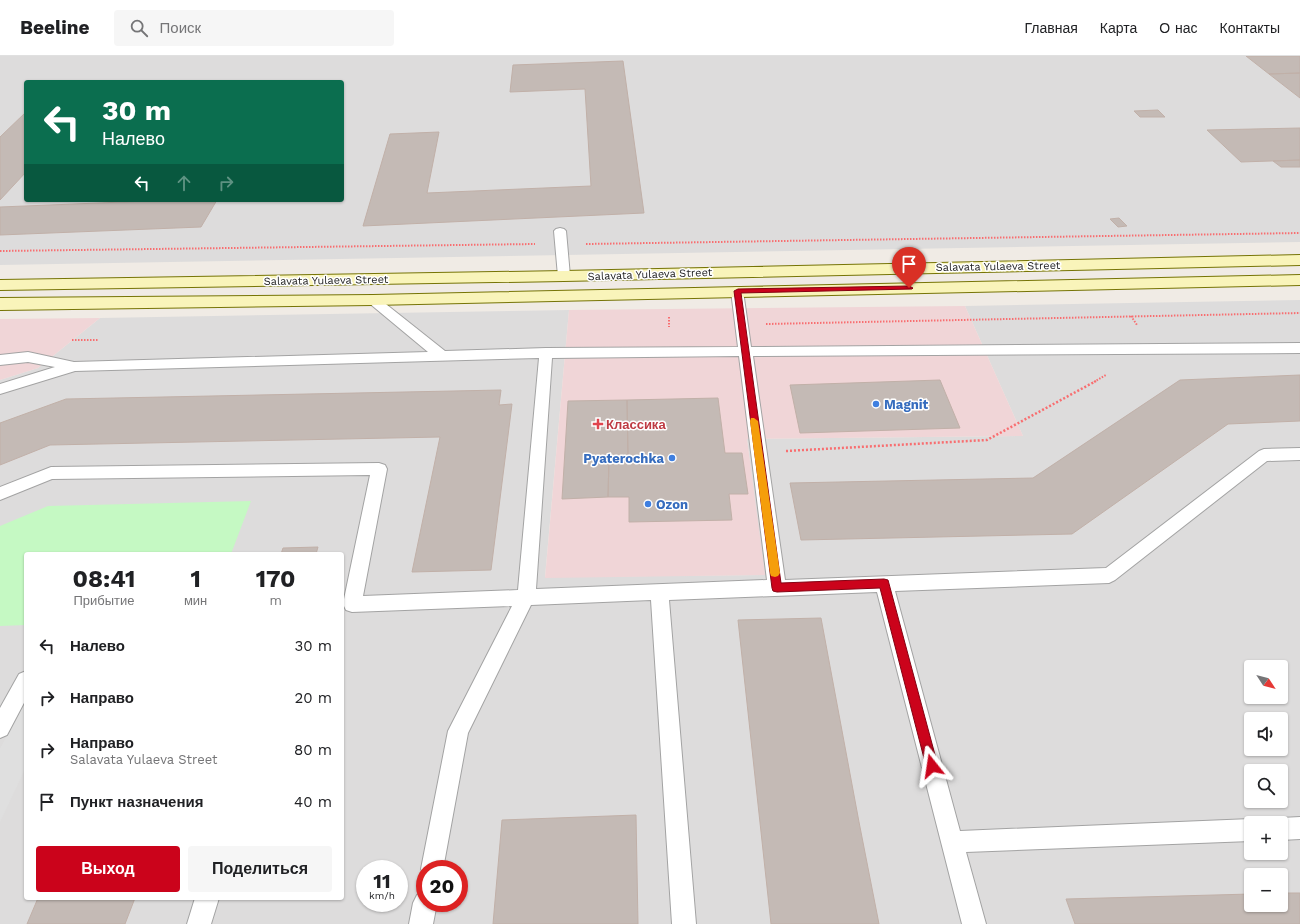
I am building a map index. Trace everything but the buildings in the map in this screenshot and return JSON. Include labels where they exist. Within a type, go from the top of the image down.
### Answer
[{"type":"main road","name":"Salavata Yulaeva Street","points":[[0,286],[564,276],[1300,260]]},
{"type":"main road","name":"Salavata Yulaeva Street","points":[[0,304],[373,300],[1300,280]]},
{"type":"lane","points":[[560,231],[564,276]]},
{"type":"lane","points":[[738,291],[777,588]]},
{"type":"lane","points":[[373,300],[442,356]]},
{"type":"lane","points":[[0,360],[28,357],[75,366],[546,353],[1300,348]]},
{"type":"lane","points":[[434,860],[458,731],[526,597],[546,353]]},
{"type":"lane","points":[[0,389],[75,366]]},
{"type":"lane","points":[[0,494],[52,473],[379,469],[352,604],[1109,575],[1264,455],[1300,454]]},
{"type":"lane","points":[[884,583],[974,924]]},
{"type":"lane","points":[[659,592],[684,924]]},
{"type":"lane","points":[[0,728],[24,684]]},
{"type":"lane","points":[[1288,829],[1300,828]]},
{"type":"lane","points":[[952,842],[1244,830]]},
{"type":"lane","points":[[199,924],[206,900]]},
{"type":"lane","points":[[421,924],[423,912]]},
{"type":"path","points":[[0,251],[1300,233]]},
{"type":"path","points":[[1131,316],[1153,349]]},
{"type":"path","points":[[758,452],[987,440],[1112,372]]},
{"type":"shaded area","points":[[0,56],[1300,56],[1300,242],[0,265]]},
{"type":"shaded area","points":[[1300,300],[1300,924],[0,924],[0,380],[38,368],[100,318],[569,310],[545,577],[764,575],[747,439],[1023,436],[965,306]]},
{"type":"shaded area","points":[[965,306],[1023,436],[747,439],[765,575],[545,578],[569,310]]},
{"type":"shaded area","points":[[100,318],[38,368],[0,380],[0,319]]},
{"type":"shaded area","points":[[24,702],[24,771],[0,822],[0,749]]},
{"type":"green space","points":[[251,501],[232,552],[24,552],[24,625],[0,626],[0,526],[48,506]]},
{"type":"slow traffic","points":[[754,421],[775,573]]},
{"type":"place","name":"Magnit","points":[[876,404]]},
{"type":"place","name":"Классика","points":[[598,424]]},
{"type":"place","name":"Pyaterochka","points":[[672,458]]},
{"type":"place","name":"Ozon","points":[[648,504]]},
{"type":"route","points":[[909,288],[738,291],[777,588],[884,583],[932,766]]}]
